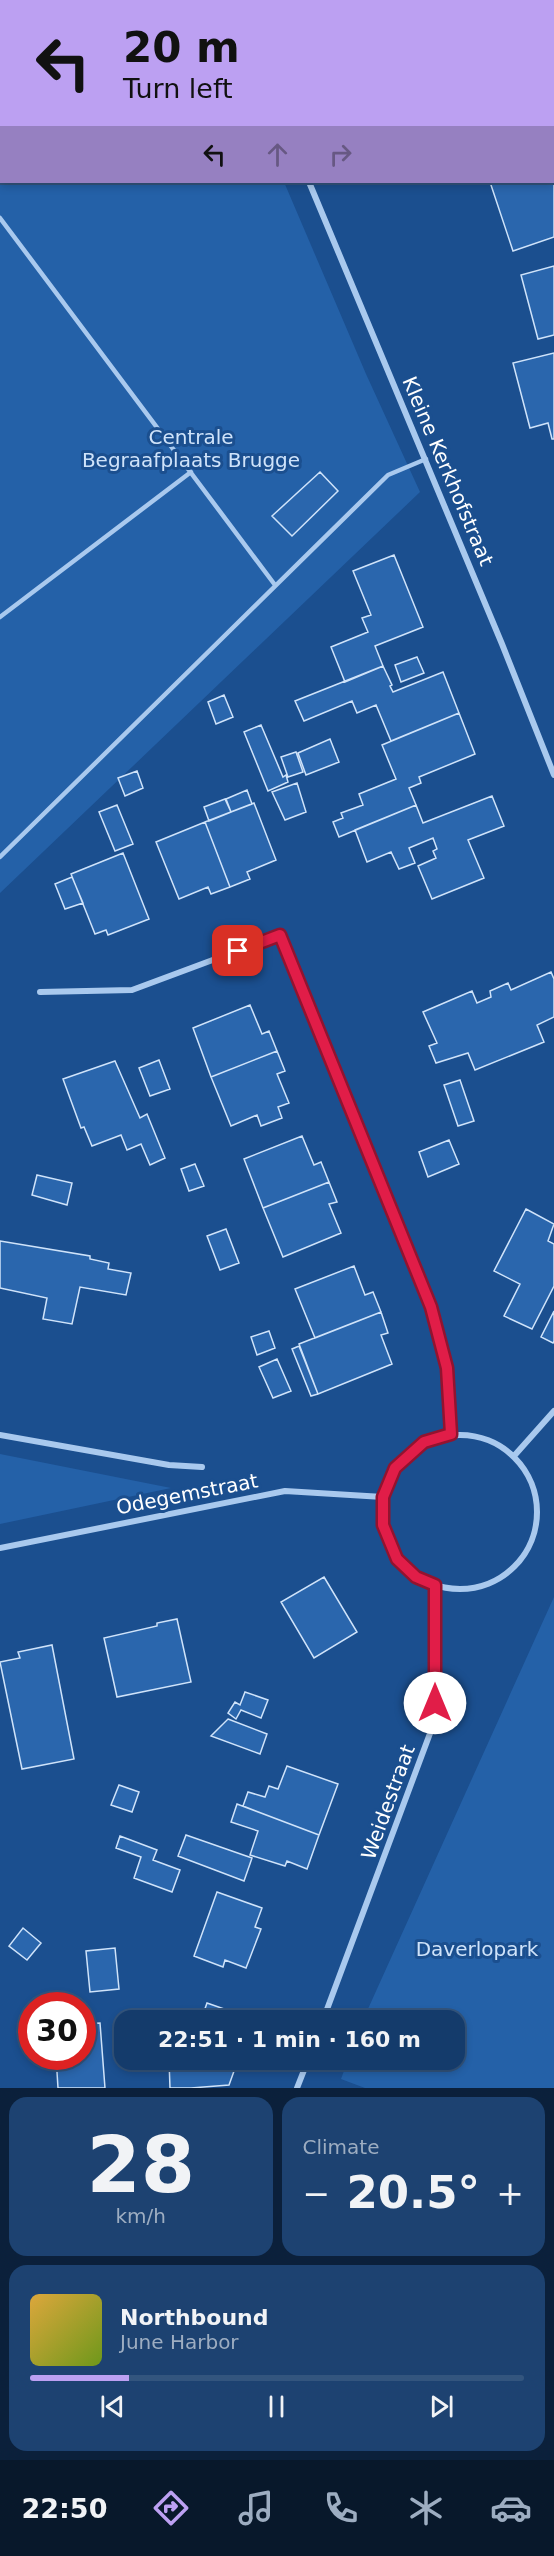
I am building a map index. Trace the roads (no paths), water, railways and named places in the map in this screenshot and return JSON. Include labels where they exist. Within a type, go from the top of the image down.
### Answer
[{"type":"street","name":"Kleine Kerkhofstraat","points":[[309,183],[426,459],[554,775]]},
{"type":"street","points":[[40,992],[132,990],[280,935],[431,1307],[447,1368],[451,1434]]},
{"type":"street","points":[[514,1456],[554,1411]]},
{"type":"street","points":[[451,1434],[465,1434],[491,1441],[514,1456],[533,1485],[538,1512],[537,1527],[527,1552],[509,1573],[496,1582],[470,1590],[443,1589],[416,1577],[397,1559],[383,1525],[383,1497],[395,1468],[424,1442],[451,1434]]},
{"type":"street","points":[[0,1435],[170,1465],[202,1467]]},
{"type":"street","name":"Odegemstraat","points":[[0,1548],[285,1491],[383,1497]]},
{"type":"street","name":"Weidestraat","points":[[326,2010],[435,1720],[435,1585]]},
{"type":"street","points":[[297,2088],[304,2070]]},
{"type":"lane","points":[[0,218],[275,585]]},
{"type":"lane","points":[[0,857],[388,475],[426,459]]},
{"type":"lane","points":[[0,617],[191,472]]},
{"type":"park label","name":"Centrale Begraafplaats Brugge","points":[[191,448]]},
{"type":"park label","name":"Daverlopark","points":[[477,1949]]}]
